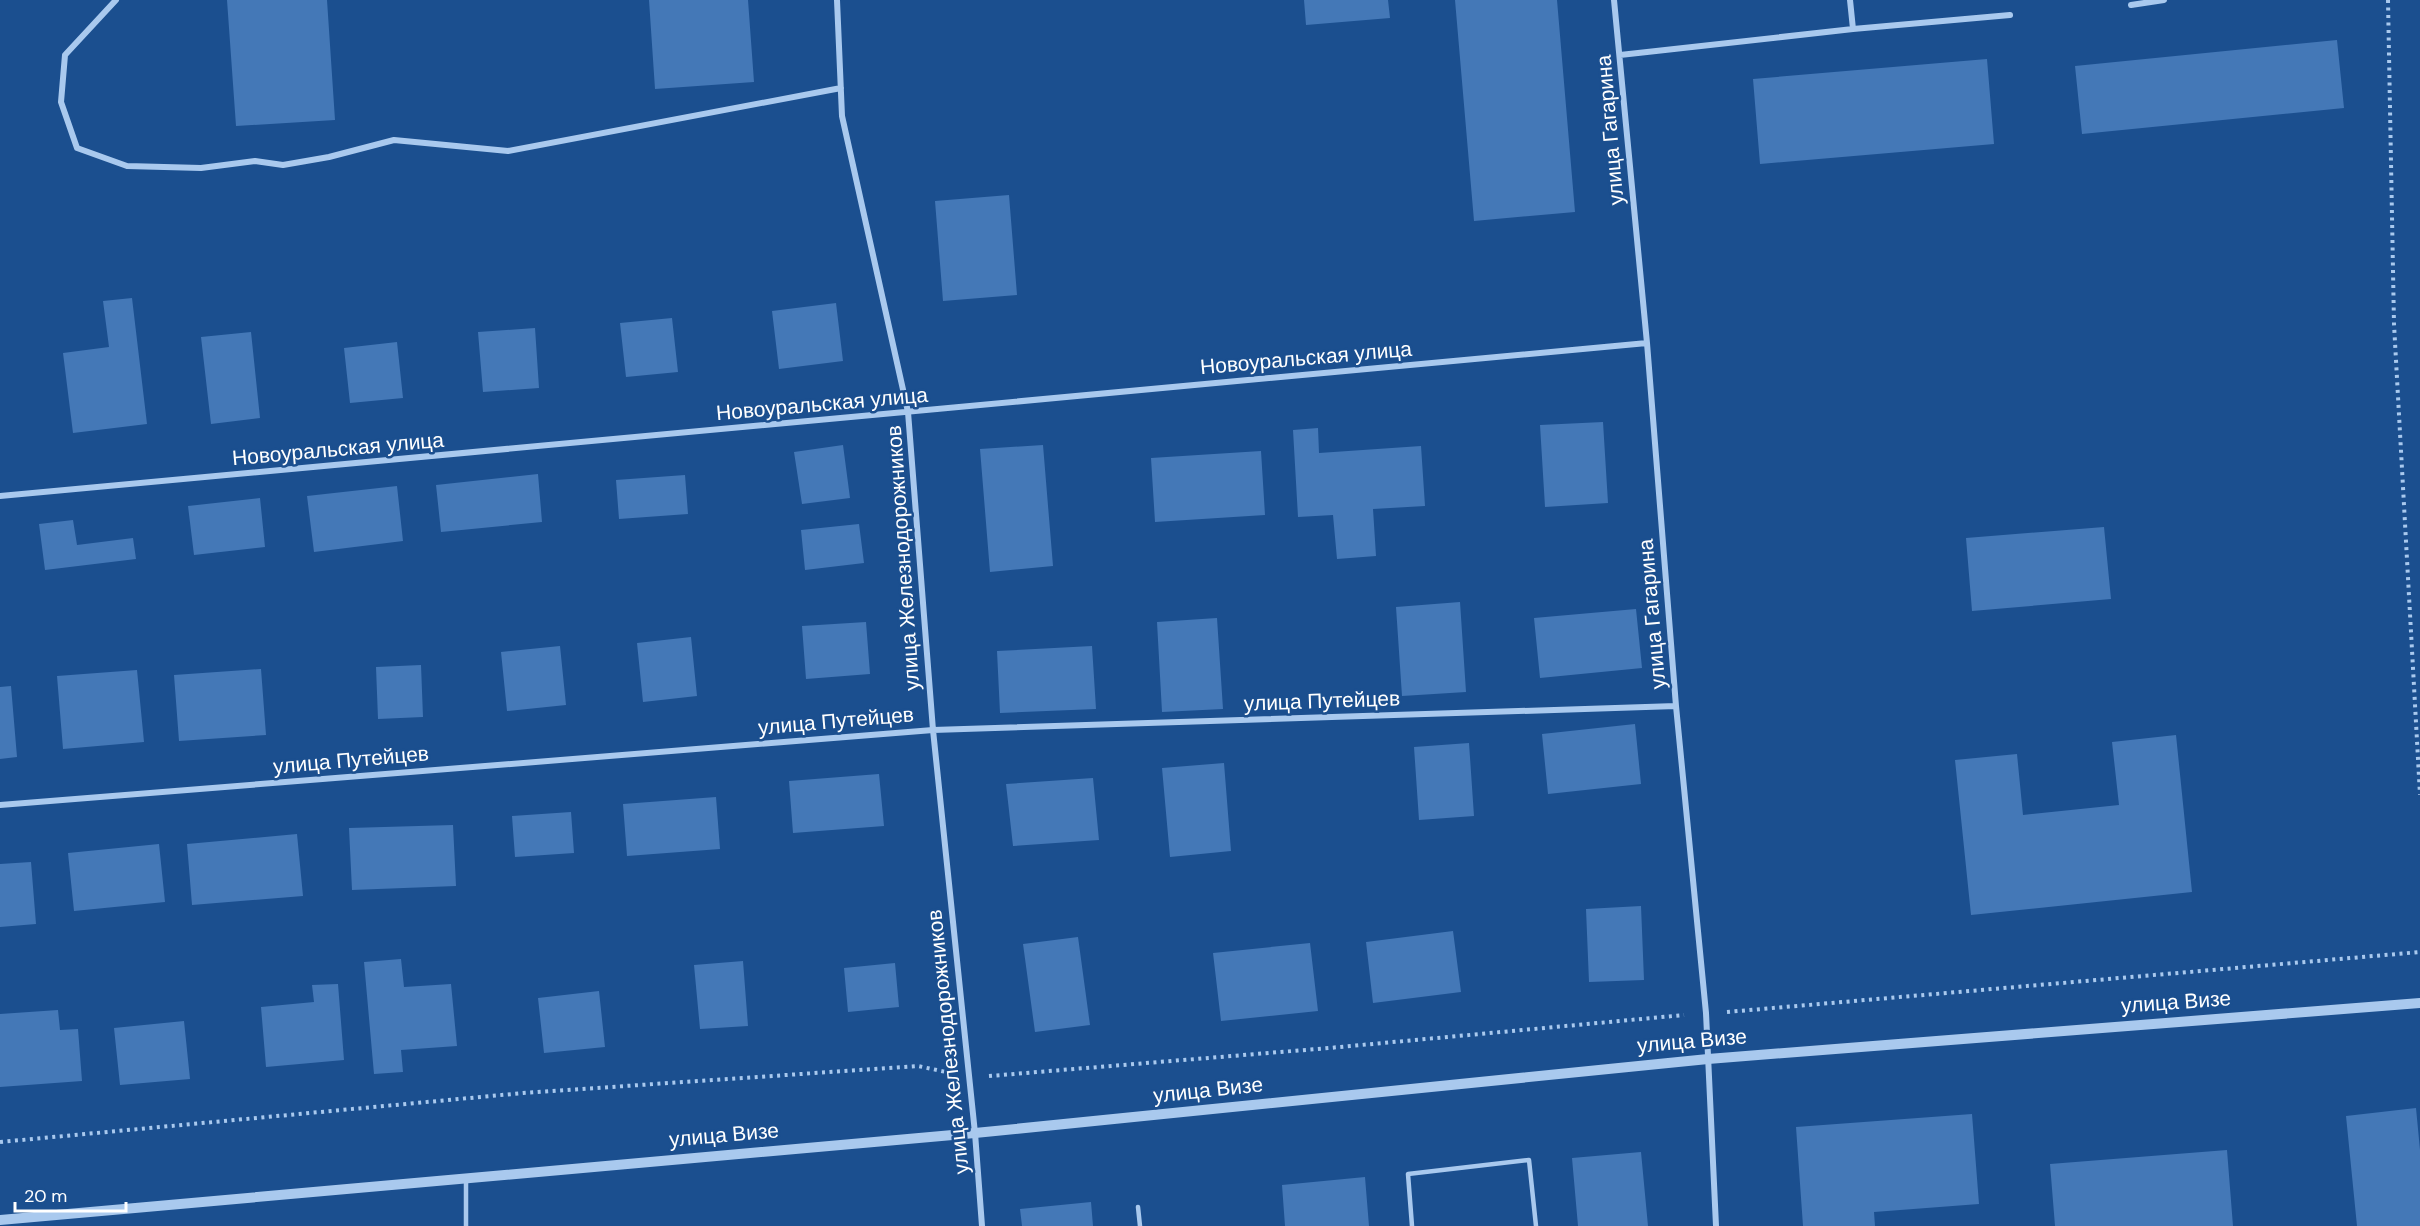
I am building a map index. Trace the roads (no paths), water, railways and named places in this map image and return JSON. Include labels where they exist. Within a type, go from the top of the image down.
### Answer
[{"type":"street","points":[[116,0],[65,55],[61,102],[77,148],[127,166],[201,168],[255,161],[283,165],[394,140],[508,151],[841,88]]},
{"type":"street","name":"улица Железнодорожников","points":[[837,0],[842,116],[908,412],[933,729],[975,1133],[982,1226]]},
{"type":"street","name":"улица Гагарина","points":[[1614,0],[1647,343],[1676,706],[1706,1013],[1716,1226]]},
{"type":"street","points":[[1850,0],[1853,29]]},
{"type":"street","points":[[2131,5],[2164,0]]},
{"type":"street","points":[[1620,55],[1853,29],[2010,15]]},
{"type":"street","name":"Новоуральская улица","points":[[0,496],[1647,343]]},
{"type":"street","name":"улица Путейцев","points":[[0,805],[933,729],[1676,706]]},
{"type":"street","name":"улица Визе","points":[[0,1220],[975,1133],[1708,1059],[2420,1003]]},
{"type":"lane","points":[[1412,1226],[1408,1174],[1529,1160],[1536,1226]]},
{"type":"lane","points":[[466,1178],[466,1226]]},
{"type":"lane","points":[[1138,1207],[1140,1226]]}]
